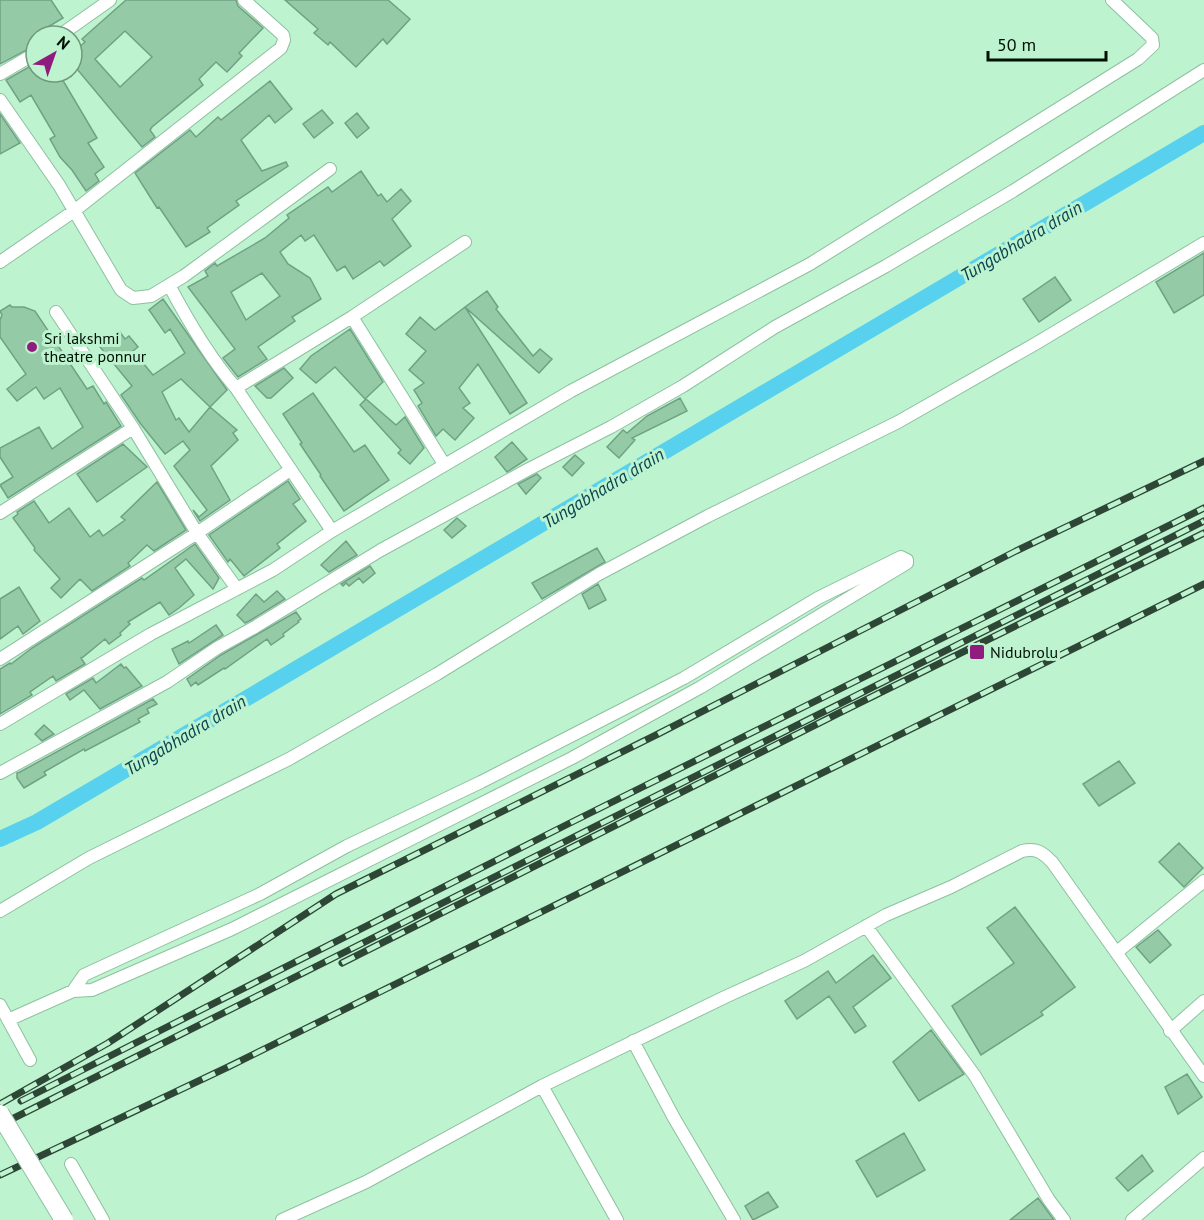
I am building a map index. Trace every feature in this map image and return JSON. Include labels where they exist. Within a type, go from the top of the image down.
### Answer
[{"type":"main road","points":[[0,1114],[64,1220]]},
{"type":"street","points":[[76,24],[110,0]]},
{"type":"street","points":[[0,262],[74,211],[281,48],[283,35],[244,0]]},
{"type":"street","points":[[0,724],[141,639],[273,570],[332,531],[571,391],[810,264],[1138,59],[1153,45],[1152,38],[1112,0]]},
{"type":"street","points":[[0,74],[24,60]]},
{"type":"street","points":[[0,773],[167,682],[217,648],[412,532],[611,427],[683,386],[775,327],[886,266],[1013,191],[1204,70]]},
{"type":"street","points":[[0,100],[58,185],[121,290],[133,298],[142,299],[151,296],[169,285],[211,257],[330,169]]},
{"type":"street","points":[[236,388],[352,317],[465,242]]},
{"type":"street","points":[[0,911],[89,858],[289,759],[436,674],[600,574],[708,516],[898,422],[1204,243]]},
{"type":"street","points":[[169,285],[220,370],[236,388],[332,531]]},
{"type":"street","points":[[56,312],[133,428],[197,533],[237,589]]},
{"type":"street","points":[[352,317],[444,464]]},
{"type":"street","points":[[0,513],[133,428]]},
{"type":"street","points":[[0,659],[290,471]]},
{"type":"street","points":[[8,1020],[73,991],[92,990],[217,937],[572,758],[701,687],[907,563],[907,560],[901,557],[818,598],[693,672],[464,790],[335,852],[260,894],[84,975],[73,991]]},
{"type":"street","points":[[693,672],[701,687]]},
{"type":"street","points":[[464,790],[471,809]]},
{"type":"street","points":[[282,1220],[366,1182],[542,1086],[724,997],[804,962],[886,915],[951,887],[1022,850],[1042,851],[1052,862],[1204,1076]]},
{"type":"street","points":[[335,852],[344,873]]},
{"type":"street","points":[[1117,952],[1204,881]]},
{"type":"street","points":[[208,918],[217,937]]},
{"type":"street","points":[[866,926],[975,1076],[1060,1218]]},
{"type":"street","points":[[1170,1031],[1204,1001]]},
{"type":"street","points":[[0,1005],[30,1060]]},
{"type":"street","points":[[633,1041],[674,1118],[734,1220]]},
{"type":"street","points":[[542,1086],[618,1220]]},
{"type":"street","points":[[1132,1220],[1204,1158]]},
{"type":"street","points":[[72,1164],[103,1220]]},
{"type":"building","points":[[0,0],[51,0],[63,18],[53,24],[24,24],[24,51],[0,64]]},
{"type":"building","points":[[126,0],[236,0],[238,6],[263,28],[239,53],[242,56],[227,72],[216,62],[199,79],[203,85],[152,127],[150,130],[155,137],[142,147],[84,77],[84,37]],"holes":[[[125,31],[152,57],[120,87],[95,59]]]},
{"type":"building","points":[[285,0],[388,0],[410,19],[387,44],[383,39],[356,67],[330,42],[328,45],[314,33],[318,29]]},
{"type":"building","points":[[24,70],[24,84],[65,84],[97,138],[88,143],[104,167],[95,174],[99,181],[86,191],[60,157],[50,139],[55,136],[31,95],[20,102],[6,80]]},
{"type":"building","points":[[270,81],[292,109],[275,123],[269,115],[241,140],[262,171],[286,162],[288,166],[236,201],[239,205],[207,228],[210,232],[186,247],[135,173],[190,130],[196,137],[218,117],[221,120]]},
{"type":"building","points":[[322,110],[333,123],[314,138],[303,124]]},
{"type":"building","points":[[357,113],[369,128],[357,138],[345,123]]},
{"type":"building","points":[[0,114],[20,143],[0,154]]},
{"type":"building","points":[[361,171],[378,196],[381,194],[387,202],[401,189],[411,201],[392,219],[411,246],[384,266],[380,261],[353,279],[345,266],[337,271],[314,235],[305,241],[301,235],[280,252],[288,264],[310,278],[321,299],[292,317],[295,321],[258,347],[267,359],[238,377],[223,358],[235,349],[188,287],[208,276],[205,271],[215,263],[217,266],[265,238],[289,218],[287,215],[328,187],[332,192]],"holes":[[[262,273],[280,296],[246,320],[231,292]]]},
{"type":"building","points":[[1204,253],[1204,295],[1174,313],[1156,282]]},
{"type":"building","points":[[1055,277],[1071,300],[1039,322],[1023,299]]},
{"type":"building","points":[[487,291],[498,307],[496,309],[533,356],[540,349],[552,359],[539,373],[465,307]]},
{"type":"building","points":[[163,299],[227,390],[210,407],[237,430],[233,433],[238,440],[211,466],[230,500],[200,521],[193,510],[199,517],[207,510],[174,466],[190,450],[183,441],[165,454],[121,395],[132,386],[100,347],[120,332],[125,339],[129,336],[138,347],[133,351],[153,375],[185,353],[170,329],[165,333],[149,310]],"holes":[[[181,379],[210,407],[189,432],[179,418],[176,420],[162,392]]]},
{"type":"building","points":[[10,305],[35,311],[87,389],[93,386],[121,426],[8,498],[0,485],[13,477],[0,457],[0,448],[39,427],[52,449],[83,427],[60,388],[44,399],[36,387],[17,401],[7,389],[26,374],[0,337],[2,315],[0,311]]},
{"type":"building","points":[[465,307],[527,403],[510,414],[478,364],[459,388],[470,403],[463,408],[474,418],[455,440],[443,429],[436,436],[418,406],[422,403],[414,390],[424,383],[409,370],[426,351],[406,334],[420,317],[435,330]]},
{"type":"building","points":[[350,329],[383,382],[365,399],[335,367],[316,383],[300,369],[311,356]]},
{"type":"building","points":[[284,368],[293,378],[271,398],[267,398],[255,386]]},
{"type":"building","points":[[313,393],[354,452],[365,445],[389,480],[344,511],[283,414]]},
{"type":"building","points":[[680,398],[687,411],[632,438],[635,440],[619,458],[607,447],[623,430],[627,433],[647,416]]},
{"type":"building","points":[[366,399],[396,425],[405,417],[424,448],[410,464],[398,453],[401,450],[360,405]]},
{"type":"building","points":[[512,442],[527,459],[507,472],[495,457]]},
{"type":"building","points":[[123,444],[147,467],[97,502],[77,474]]},
{"type":"building","points":[[575,455],[584,463],[572,476],[563,467]]},
{"type":"building","points":[[537,474],[541,478],[526,494],[518,484]]},
{"type":"building","points":[[288,481],[300,499],[293,504],[306,521],[277,544],[280,548],[244,576],[230,559],[228,562],[209,535]]},
{"type":"building","points":[[157,482],[186,530],[154,551],[147,545],[128,563],[130,566],[92,591],[80,579],[61,598],[51,588],[60,579],[34,550],[35,548],[13,518],[18,514],[17,512],[34,501],[49,523],[69,508],[90,537],[99,530],[103,536],[125,520],[121,517]]},
{"type":"building","points":[[457,518],[466,526],[452,538],[444,530]]},
{"type":"building","points":[[346,541],[357,555],[329,572],[321,565]]},
{"type":"building","points":[[195,544],[219,578],[213,589],[186,559],[175,568],[194,595],[179,608],[169,615],[160,602],[128,622],[130,624],[120,633],[121,635],[109,644],[105,639],[81,658],[85,664],[56,681],[53,676],[30,692],[32,695],[0,714],[0,669],[142,578],[144,580]]},
{"type":"building","points":[[597,548],[605,562],[542,599],[532,583]]},
{"type":"building","points":[[370,566],[375,573],[363,583],[359,578],[349,586],[346,583],[343,586],[341,584]]},
{"type":"building","points":[[598,584],[606,600],[589,609],[582,594]]},
{"type":"building","points":[[19,587],[40,621],[23,634],[18,626],[0,639],[0,599]]},
{"type":"building","points":[[277,591],[285,599],[251,620],[245,623],[237,615],[256,594],[264,602]]},
{"type":"building","points":[[296,612],[301,619],[283,634],[284,636],[271,645],[267,639],[225,669],[198,685],[196,682],[191,686],[187,679],[221,655]]},
{"type":"building","points":[[216,625],[223,635],[179,664],[172,649],[188,641],[189,643]]},
{"type":"building","points":[[121,664],[142,686],[100,709],[84,690],[70,700],[66,694],[93,678],[96,683]]},
{"type":"building","points":[[153,699],[157,704],[147,709],[149,713],[138,719],[140,722],[85,751],[84,749],[44,772],[46,775],[24,788],[17,778],[17,773]]},
{"type":"building","points":[[44,725],[54,734],[42,741],[35,734]]},
{"type":"building","points":[[1119,761],[1135,783],[1099,806],[1083,784]]},
{"type":"building","points":[[1179,843],[1203,868],[1184,887],[1159,862]]},
{"type":"building","points":[[1015,907],[1075,987],[1041,1012],[1043,1015],[981,1055],[952,1006],[1014,963],[987,928]]},
{"type":"building","points":[[1158,930],[1171,945],[1150,963],[1136,947]]},
{"type":"building","points":[[873,955],[891,978],[853,1007],[866,1026],[855,1033],[829,996],[797,1019],[785,1001],[828,971],[836,983]]},
{"type":"building","points":[[931,1030],[964,1074],[919,1101],[893,1062]]},
{"type":"building","points":[[1187,1074],[1202,1097],[1178,1114],[1165,1087]]},
{"type":"building","points":[[904,1133],[925,1170],[877,1197],[856,1161]]},
{"type":"building","points":[[1142,1155],[1153,1171],[1128,1191],[1116,1178]]},
{"type":"building","points":[[768,1192],[778,1207],[753,1220],[745,1206]]},
{"type":"building","points":[[1038,1198],[1054,1220],[1010,1220]]},
{"type":"waterway","name":"Tungabhadra drain","points":[[0,839],[37,822],[1204,133]]},
{"type":"railway","points":[[0,1104],[108,1043],[336,894],[658,734],[1016,551],[1204,461]]},
{"type":"railway","points":[[21,1101],[568,824],[1204,508]]},
{"type":"railway","points":[[0,1125],[1204,521]]},
{"type":"railway","points":[[342,963],[839,713],[1204,533]]},
{"type":"railway","points":[[0,1175],[228,1067],[1204,584]]},
{"type":"place","name":"Sri lakshmi theatre ponnur","points":[[32,347]]},
{"type":"place","name":"Nidubrolu","points":[[977,652]]}]
